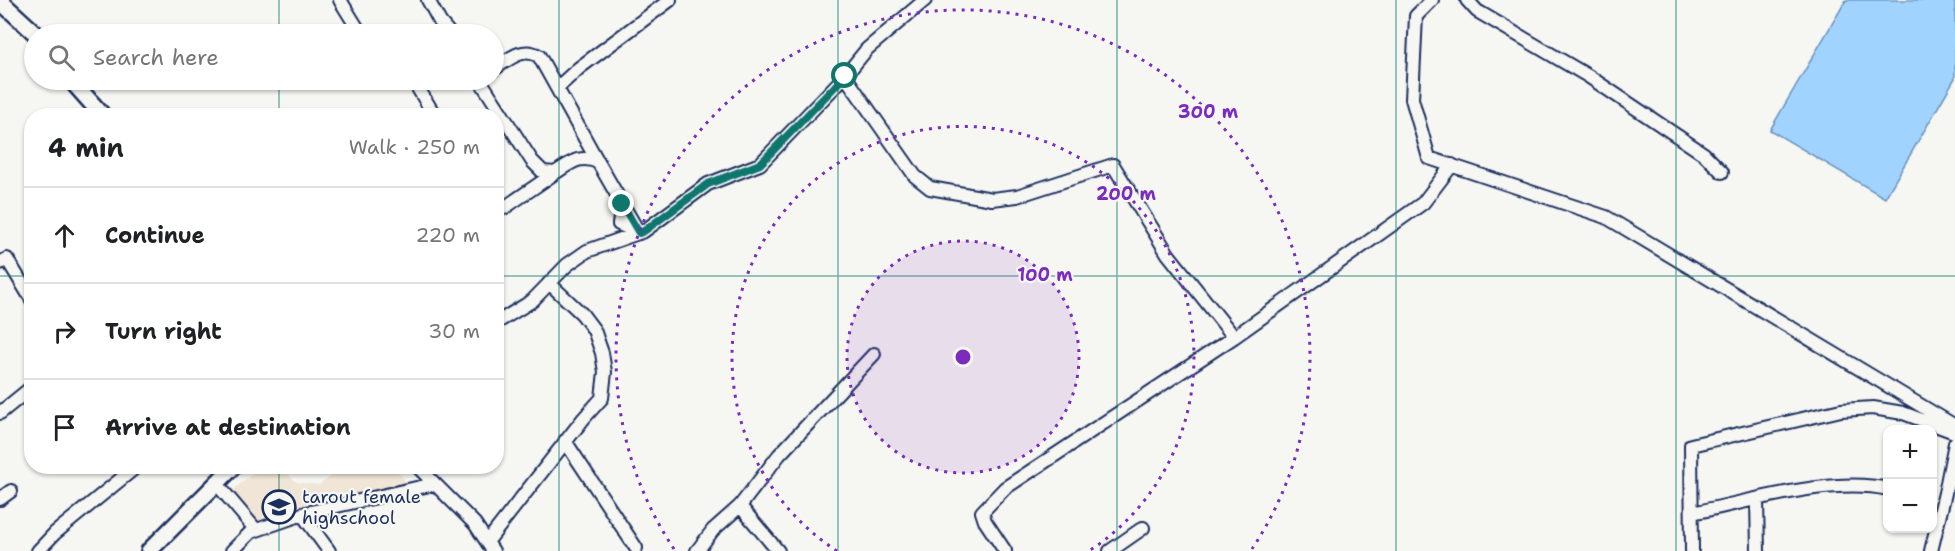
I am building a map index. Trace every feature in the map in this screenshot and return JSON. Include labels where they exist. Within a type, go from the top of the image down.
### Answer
[{"type":"main road","points":[[0,1],[25,24]]},
{"type":"main road","points":[[80,90],[96,108]]},
{"type":"main road","points":[[149,551],[226,474]]},
{"type":"street","points":[[340,0],[355,24]]},
{"type":"street","points":[[428,0],[442,24]]},
{"type":"street","points":[[557,88],[579,68],[670,0]]},
{"type":"street","points":[[504,318],[532,301],[567,265],[587,251],[639,233],[703,187],[760,164],[845,76],[867,49],[925,0]]},
{"type":"street","points":[[1432,0],[1416,16],[1412,99],[1429,158],[1606,217],[1955,426]]},
{"type":"street","points":[[1467,0],[1477,10],[1588,76],[1704,154],[1722,172]]},
{"type":"street","points":[[504,63],[522,52],[532,52],[539,56],[639,233]]},
{"type":"street","points":[[845,76],[915,176],[930,188],[992,199],[1017,196],[1113,165],[1168,254],[1234,337]]},
{"type":"street","points":[[419,90],[430,108]]},
{"type":"street","points":[[486,90],[498,108]]},
{"type":"street","points":[[504,117],[532,161],[543,172],[555,173]]},
{"type":"street","points":[[504,208],[576,160],[587,158],[598,162]]},
{"type":"street","points":[[1005,551],[985,521],[982,512],[1005,488],[1234,337],[1423,202],[1452,165]]},
{"type":"street","points":[[0,263],[7,259],[24,287]]},
{"type":"street","points":[[425,474],[475,524],[490,547],[565,441],[602,398],[605,372],[602,353],[594,330],[582,314],[549,283]]},
{"type":"street","points":[[697,551],[713,530],[740,506],[779,455],[874,354]]},
{"type":"street","points":[[0,413],[24,394]]},
{"type":"street","points":[[1692,551],[1691,444],[1841,410],[1873,408],[1903,413],[1955,433]]},
{"type":"street","points":[[565,441],[636,548]]},
{"type":"street","points":[[1937,509],[1955,443]]},
{"type":"street","points":[[38,551],[127,474]]},
{"type":"street","points":[[217,484],[256,530]]},
{"type":"street","points":[[232,551],[250,532],[302,514],[434,484]]},
{"type":"street","points":[[1692,513],[1815,488],[1853,484],[1883,488]]},
{"type":"street","points":[[0,499],[11,491]]},
{"type":"street","points":[[1756,500],[1758,551]]},
{"type":"street","points":[[740,506],[778,551]]},
{"type":"street","points":[[302,514],[329,551]]},
{"type":"street","points":[[1110,551],[1143,528]]},
{"type":"street","points":[[1931,551],[1933,533]]},
{"type":"shaded area","name":"tarout female highschool","points":[[252,474],[288,474],[296,482],[319,485],[334,474],[400,474],[406,482],[256,522],[232,491]]},
{"type":"water","points":[[1846,0],[1950,0],[1955,3],[1955,78],[1885,198],[1770,130]]},
{"type":"place","name":"tarout female highschool","points":[[279,507]]},
{"type":"route","points":[[622,204],[639,233],[644,231],[697,190],[760,164],[845,76]]}]
